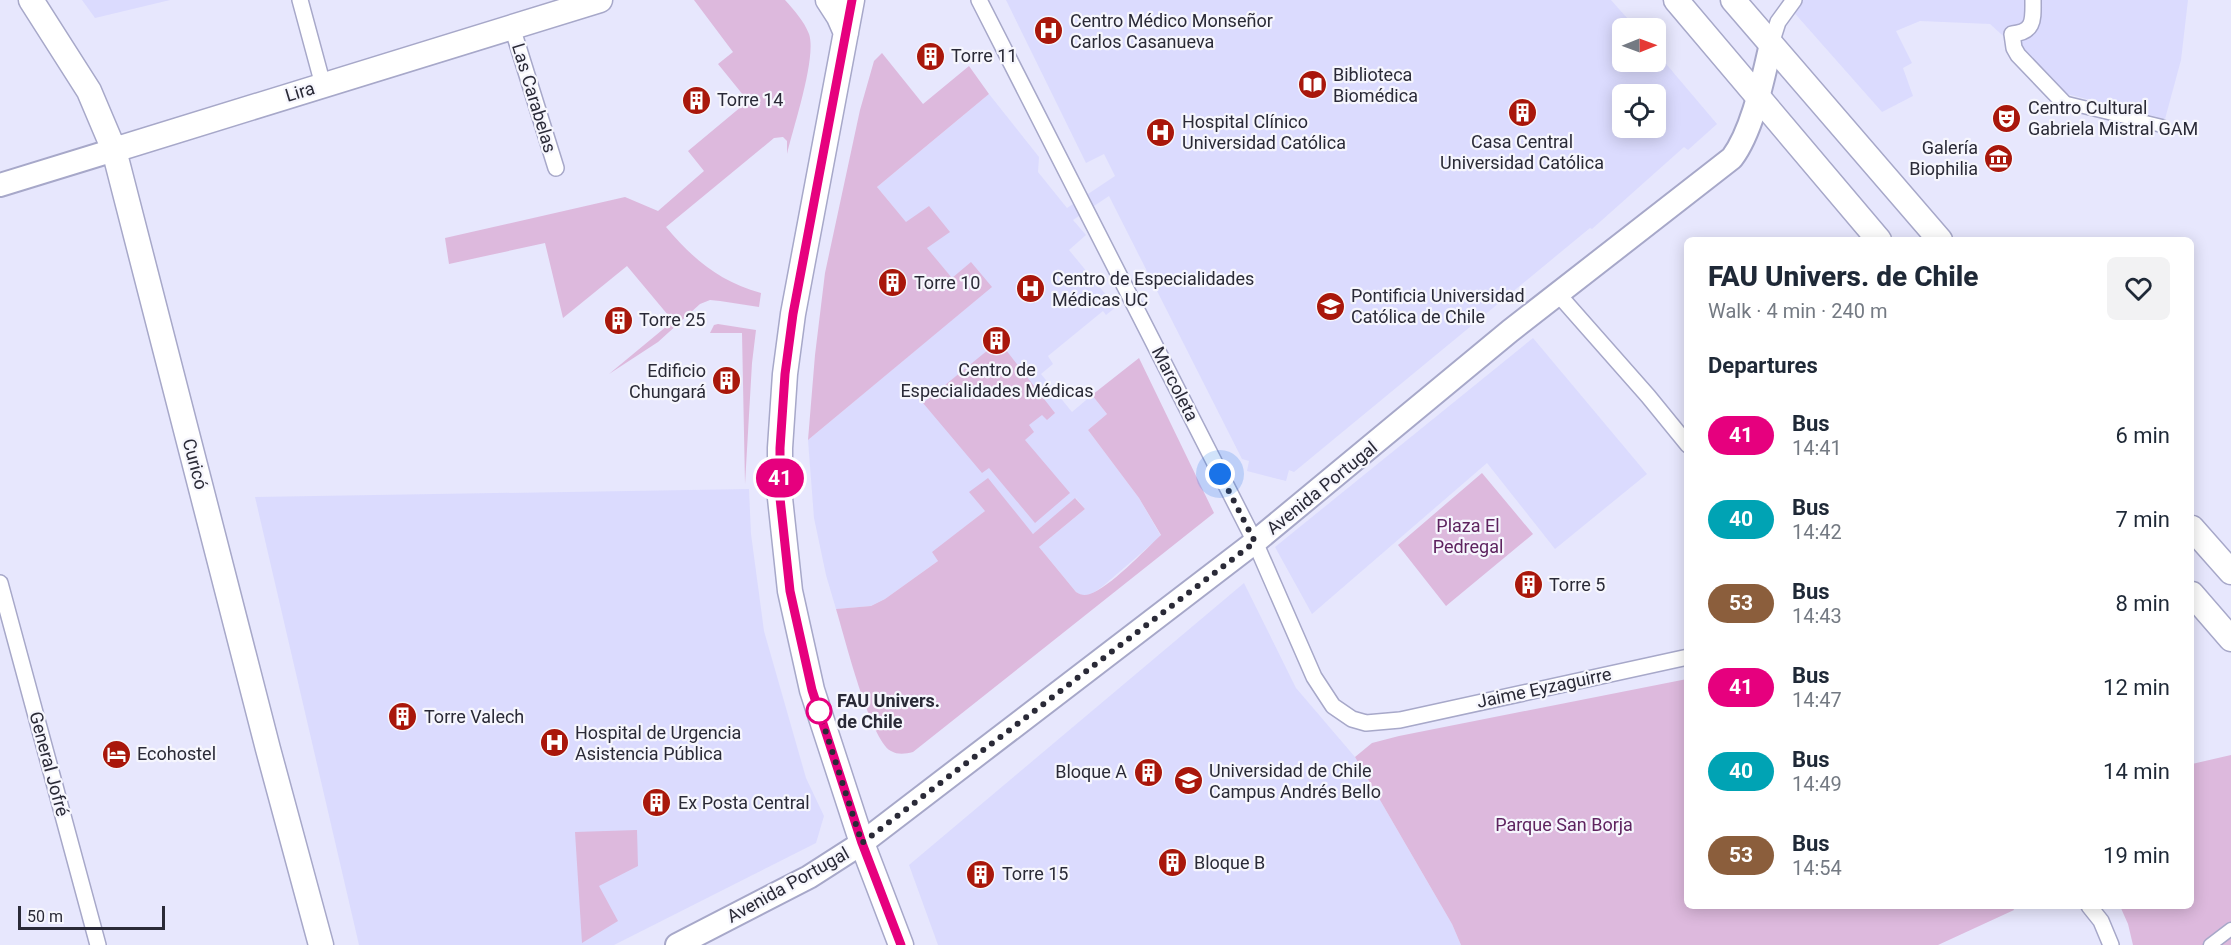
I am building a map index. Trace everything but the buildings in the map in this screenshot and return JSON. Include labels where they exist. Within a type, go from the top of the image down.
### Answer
[{"type":"main road","name":"Curicó","points":[[31,0],[89,91],[114,150],[268,749],[321,945]]},
{"type":"main road","name":"Lira","points":[[0,185],[600,0]]},
{"type":"main road","points":[[828,0],[846,33]]},
{"type":"main road","points":[[852,0],[792,324],[783,395],[780,498],[790,591],[812,690],[862,843],[901,945]]},
{"type":"main road","points":[[1676,0],[1876,237]]},
{"type":"main road","points":[[1733,0],[1937,237]]},
{"type":"main road","name":"Avenida Portugal","points":[[677,945],[809,877],[862,843],[1255,542],[1558,294],[1731,158],[1738,149],[1758,96],[1771,44]]},
{"type":"main road","points":[[2194,530],[2231,572]]},
{"type":"main road","points":[[2194,596],[2231,639]]},
{"type":"street","points":[[300,0],[323,85]]},
{"type":"street","name":"Marcoleta","points":[[980,0],[1255,542],[1314,677],[1333,706],[1352,719],[1366,723],[1400,720]]},
{"type":"street","points":[[1771,44],[1778,22],[1794,0]]},
{"type":"street","points":[[2033,0],[2032,23],[2025,32],[2012,34],[2014,48],[2063,102],[2162,126]]},
{"type":"street","name":"Las Carabelas","points":[[512,27],[556,168]]},
{"type":"street","points":[[1558,294],[1684,440]]},
{"type":"street","name":"General Jofré","points":[[0,582],[98,945]]},
{"type":"street","name":"Jaime Eyzaguirre","points":[[1400,720],[1684,658]]},
{"type":"street","points":[[2091,909],[2101,921],[2111,945]]},
{"type":"street","points":[[2210,945],[2231,929]]},
{"type":"shaded area","points":[[82,0],[170,0],[95,18]]},
{"type":"shaded area","name":"Pontificia Universidad Católica de Chile","points":[[1006,0],[1611,0],[1627,18],[1612,18],[1612,72],[1666,72],[1666,64],[1717,124],[1688,150],[1684,147],[1592,229],[1590,228],[1294,472],[1289,470],[1286,481],[1247,471],[1249,461],[1242,459],[1109,196],[1073,220],[1086,235],[1069,250],[1116,307],[1106,315],[1103,311],[1048,356],[1053,364],[1041,374],[1072,412],[1092,395],[1107,414],[1088,430],[1139,498],[1161,536],[1103,586],[1092,594],[1083,596],[1076,592],[1039,547],[1085,509],[1076,498],[1034,534],[985,511],[933,552],[938,561],[885,599],[871,606],[836,609],[814,518],[808,440],[972,303],[877,187],[989,94],[1039,157],[1038,172],[1067,208],[1115,176],[1104,154],[1086,163]]},
{"type":"shaded area","points":[[1783,0],[2188,0],[2181,60],[2165,119],[2067,94],[1990,24],[1920,21],[1896,31],[1912,63],[1903,68],[1913,96],[1882,112]]},
{"type":"shaded area","points":[[1533,338],[1647,474],[1555,549],[1487,463],[1312,614],[1275,547]]},
{"type":"shaded area","name":"Hospital de Urgencia Asistencia Pública","points":[[749,489],[751,534],[764,631],[806,778],[824,816],[816,843],[614,945],[359,945],[255,497]]},
{"type":"shaded area","name":"Universidad de Chile Campus Andrés Bello","points":[[1244,583],[1296,688],[1355,757],[1452,924],[1461,945],[938,945],[909,865]]},
{"type":"green space","points":[[694,0],[785,0],[802,20],[809,34],[810,59],[787,154],[787,141],[783,137],[774,138],[666,227],[708,268],[732,282],[761,293],[759,307],[710,300],[700,304],[658,342],[609,374],[673,321],[627,266],[563,318],[545,243],[449,264],[445,238],[625,197],[658,211],[704,171],[688,151],[748,101],[718,64],[733,52]]},
{"type":"green space","points":[[882,53],[923,104],[969,66],[989,94],[877,187],[906,222],[929,206],[950,232],[927,248],[952,278],[971,262],[992,287],[808,440],[825,273],[860,110],[874,61]]},
{"type":"green space","points":[[714,325],[756,330],[745,484],[742,333],[710,333]]},
{"type":"green space","points":[[999,341],[1055,413],[1047,420],[1042,415],[1029,425],[1034,432],[1025,440],[1070,493],[1035,523],[989,468],[982,473],[923,403]]},
{"type":"green space","points":[[1139,358],[1214,513],[913,752],[902,754],[891,751],[883,743],[866,708],[836,609],[871,606],[885,599],[938,561],[932,552],[985,511],[969,492],[988,478],[1033,534],[1075,498],[1085,509],[1039,547],[1076,592],[1081,594],[1088,595],[1117,577],[1161,535],[1139,498],[1088,430],[1107,414],[1092,395]]},
{"type":"green space","name":"Plaza El Pedregal","points":[[1482,473],[1533,534],[1446,606],[1398,545]]},
{"type":"green space","name":"Parque San Borja","points":[[1684,680],[1684,909],[2014,910],[1938,945],[1461,945],[1452,924],[1355,757],[1372,743]]},
{"type":"green space","points":[[2231,755],[2231,945],[2133,945],[2121,909],[2194,909],[2194,764]]},
{"type":"green space","points":[[637,830],[638,866],[599,886],[618,921],[582,943],[575,832]]},
{"type":"bus line","name":"41","points":[[852,0],[793,314],[785,374],[780,448],[780,498],[790,591],[812,690],[862,843],[901,945]]},
{"type":"place","name":"Centro Médico Monseñor Carlos Casanueva","points":[[1049,31]]},
{"type":"place","name":"Torre 11","points":[[930,56]]},
{"type":"place","name":"Biblioteca Biomédica","points":[[1312,85]]},
{"type":"place","name":"Torre 14","points":[[696,100]]},
{"type":"place","name":"Casa Central Universidad Católica","points":[[1522,113]]},
{"type":"place","name":"Centro Cultural Gabriela Mistral GAM","points":[[2007,118]]},
{"type":"place","name":"Hospital Clínico Universidad Católica","points":[[1161,132]]},
{"type":"place","name":"Galería Biophilia","points":[[1999,158]]},
{"type":"place","name":"Torre 10","points":[[893,283]]},
{"type":"place","name":"Centro de Especialidades Médicas UC","points":[[1031,289]]},
{"type":"place","name":"Pontificia Universidad Católica de Chile","points":[[1330,306]]},
{"type":"place","name":"Torre 25","points":[[618,320]]},
{"type":"place","name":"Centro de Especialidades Médicas","points":[[997,341]]},
{"type":"place","name":"Edificio Chungará","points":[[727,381]]},
{"type":"place","name":"Torre 5","points":[[1528,585]]},
{"type":"place","name":"FAU Univers. de Chile","points":[[819,711]]},
{"type":"place","name":"Torre Valech","points":[[403,717]]},
{"type":"place","name":"Hospital de Urgencia Asistencia Pública","points":[[554,743]]},
{"type":"place","name":"Ecohostel","points":[[116,754]]},
{"type":"place","name":"Bloque A","points":[[1148,772]]},
{"type":"place","name":"Universidad de Chile Campus Andrés Bello","points":[[1188,781]]},
{"type":"place","name":"Ex Posta Central","points":[[657,803]]},
{"type":"place","name":"Bloque B","points":[[1173,863]]},
{"type":"place","name":"Torre 15","points":[[981,874]]},
{"type":"route","points":[[819,711],[862,843],[1255,542],[1220,474]]}]
